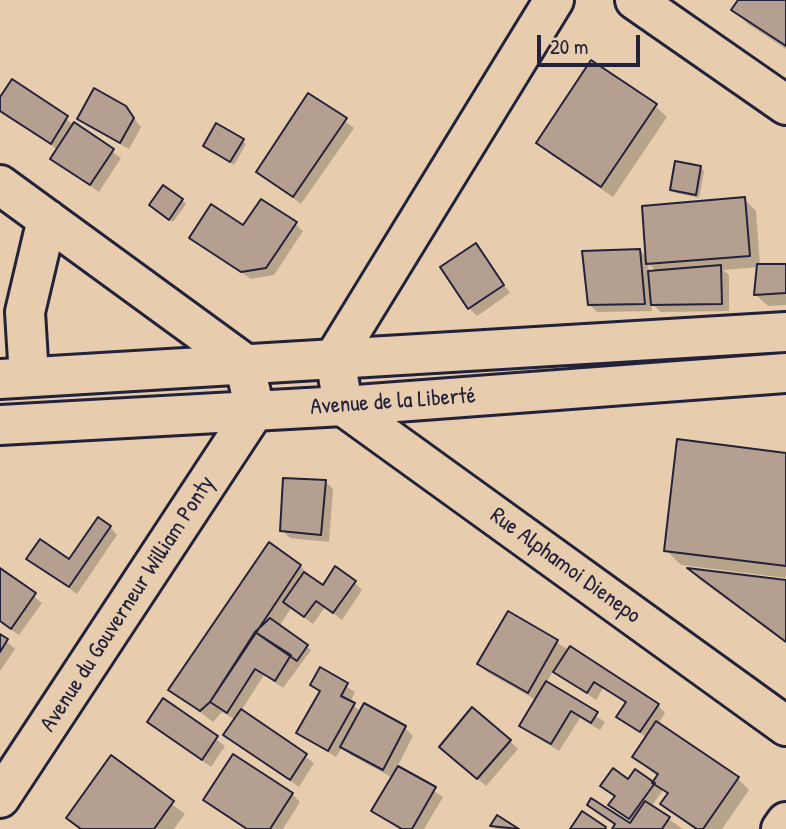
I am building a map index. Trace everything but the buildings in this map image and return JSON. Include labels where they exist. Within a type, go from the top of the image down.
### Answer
[{"type":"street","points":[[343,405],[335,357],[554,0]]},
{"type":"street","points":[[635,0],[786,104]]},
{"type":"street","points":[[0,185],[243,363],[255,410]]},
{"type":"street","points":[[14,378],[25,312],[47,219]]},
{"type":"street","name":"Avenue de la Liberté","points":[[14,378],[786,332]]},
{"type":"street","name":"Avenue de la Liberté","points":[[0,425],[343,405],[786,373]]},
{"type":"street","name":"Rue Alphamoi Dienepo","points":[[343,405],[786,726]]},
{"type":"street","name":"Avenue du Gouverneur William Ponty","points":[[0,799],[255,410]]},
{"type":"street","points":[[781,829],[786,822]]}]
